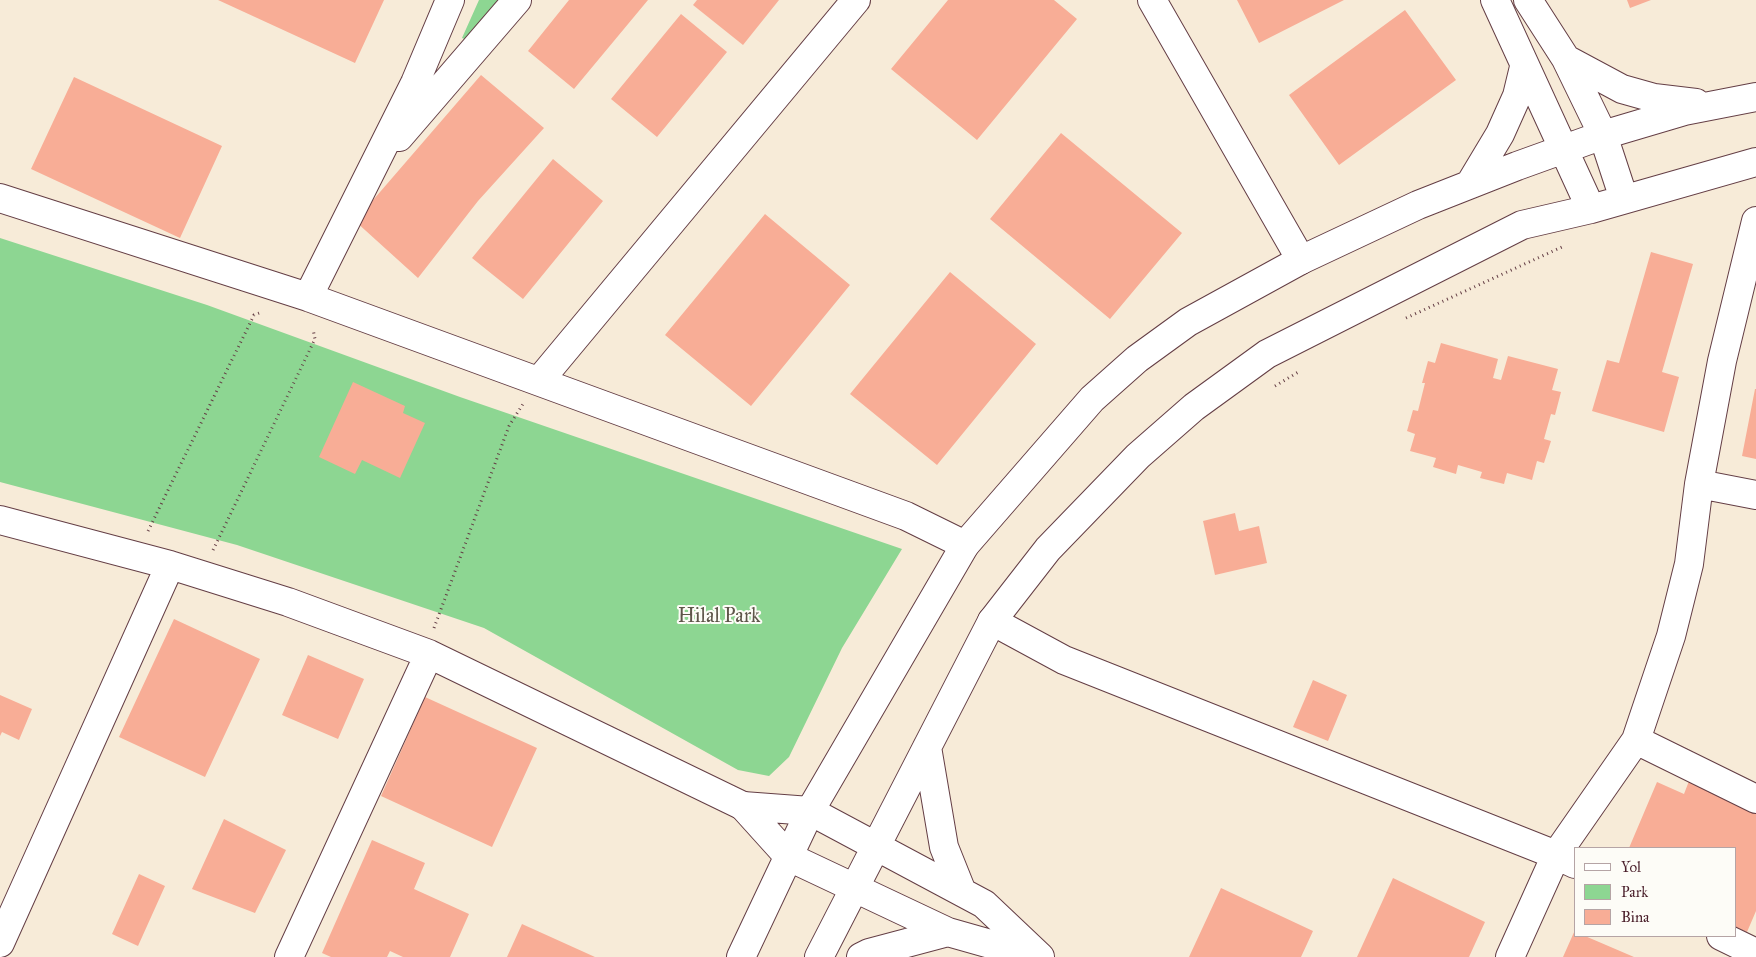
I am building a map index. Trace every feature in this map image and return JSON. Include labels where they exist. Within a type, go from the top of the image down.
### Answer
[{"type":"street","points":[[308,298],[415,83],[450,0]]},
{"type":"street","points":[[375,164],[517,0]]},
{"type":"street","points":[[539,381],[856,0]]},
{"type":"street","points":[[1152,0],[1301,260]]},
{"type":"street","points":[[1495,0],[1591,210]]},
{"type":"street","points":[[1528,0],[1566,59],[1603,135],[1624,199]]},
{"type":"street","points":[[1566,59],[1622,90],[1654,98],[1715,105]]},
{"type":"street","points":[[1470,184],[1500,134],[1517,96],[1524,67]]},
{"type":"street","points":[[741,957],[810,811],[965,545],[1092,399],[1137,359],[1188,322],[1301,260],[1418,205],[1603,135],[1684,111],[1756,97]]},
{"type":"street","points":[[819,957],[992,621],[1048,549],[1138,456],[1194,407],[1267,354],[1522,225],[1591,210],[1756,162]]},
{"type":"street","points":[[0,198],[308,298],[539,381],[906,516],[965,545]]},
{"type":"street","points":[[1510,957],[1636,740],[1671,636],[1689,564],[1699,484],[1722,361],[1756,221]]},
{"type":"street","points":[[1699,484],[1756,495]]},
{"type":"street","points":[[0,520],[170,565],[288,602],[429,654],[743,806],[810,811],[984,904],[1038,957]]},
{"type":"street","points":[[0,943],[170,565]]},
{"type":"street","points":[[992,621],[1064,660],[1566,860]]},
{"type":"street","points":[[288,957],[429,654]]},
{"type":"street","points":[[1636,740],[1756,799]]},
{"type":"street","points":[[926,747],[944,847],[962,892]]},
{"type":"street","points":[[743,806],[789,857],[948,932],[1038,957]]},
{"type":"street","points":[[861,957],[868,953],[948,932]]},
{"type":"street","points":[[1722,937],[1756,953]]},
{"type":"path","points":[[1397,322],[1565,246]]},
{"type":"path","points":[[200,575],[315,339],[308,298]]},
{"type":"path","points":[[136,556],[254,315],[263,312]]},
{"type":"path","points":[[1267,391],[1306,368]]},
{"type":"path","points":[[429,654],[436,620],[509,426],[539,381]]},
{"type":"green space","points":[[479,0],[520,0],[482,46],[462,38]]},
{"type":"green space","name":"Hilal Park","points":[[0,238],[207,305],[460,397],[902,549],[842,648],[789,757],[769,776],[738,770],[484,628],[237,545],[0,482]]},
{"type":"building","points":[[218,0],[384,0],[355,63]]},
{"type":"building","points":[[569,0],[648,0],[574,89],[528,51]]},
{"type":"building","points":[[697,0],[779,0],[743,45],[693,5]]},
{"type":"building","points":[[948,0],[1054,0],[1077,19],[977,140],[891,69]]},
{"type":"building","points":[[1237,0],[1344,0],[1259,43]]},
{"type":"building","points":[[1627,0],[1651,0],[1630,8]]},
{"type":"building","points":[[1405,10],[1456,80],[1339,165],[1289,95]]},
{"type":"building","points":[[681,14],[727,52],[657,137],[611,99]]},
{"type":"building","points":[[481,75],[544,128],[478,201],[418,278],[355,221]]},
{"type":"building","points":[[74,77],[222,146],[180,238],[31,169]]},
{"type":"building","points":[[1061,133],[1182,233],[1110,319],[990,219]]},
{"type":"building","points":[[553,159],[603,201],[523,299],[472,258]]},
{"type":"building","points":[[765,214],[850,285],[751,406],[665,335]]},
{"type":"building","points":[[1651,252],[1693,264],[1662,372],[1679,377],[1664,432],[1592,411],[1607,360],[1619,363]]},
{"type":"building","points":[[950,272],[1036,344],[937,465],[850,394]]},
{"type":"building","points":[[1441,343],[1498,359],[1493,378],[1501,380],[1508,356],[1558,369],[1552,390],[1561,392],[1555,415],[1551,414],[1544,439],[1551,441],[1544,463],[1537,461],[1532,480],[1507,473],[1504,484],[1480,478],[1482,472],[1458,465],[1456,474],[1433,467],[1436,458],[1410,451],[1415,434],[1407,431],[1413,410],[1418,411],[1425,383],[1422,383],[1428,361],[1435,363]]},
{"type":"building","points":[[353,382],[405,406],[403,413],[425,423],[400,478],[362,460],[355,474],[319,457]]},
{"type":"building","points":[[1756,389],[1756,459],[1742,456]]},
{"type":"building","points":[[1235,513],[1239,531],[1259,526],[1267,563],[1215,575],[1203,521]]},
{"type":"building","points":[[174,619],[260,659],[205,777],[119,737]]},
{"type":"building","points":[[308,655],[364,679],[338,739],[282,715]]},
{"type":"building","points":[[1313,680],[1347,695],[1328,741],[1293,727]]},
{"type":"building","points":[[0,695],[32,709],[19,740],[2,732],[0,736]]},
{"type":"building","points":[[425,697],[537,748],[492,847],[381,796]]},
{"type":"building","points":[[1689,781],[1756,809],[1756,911],[1747,932],[1736,927],[1736,847],[1629,847],[1657,782],[1684,794]]},
{"type":"building","points":[[224,819],[286,850],[255,913],[192,889]]},
{"type":"building","points":[[372,840],[425,863],[414,889],[469,914],[450,957],[403,957],[390,951],[387,957],[331,957],[322,953]]},
{"type":"building","points":[[139,874],[165,886],[138,946],[112,934]]},
{"type":"building","points":[[1393,878],[1485,922],[1469,957],[1357,957]]},
{"type":"building","points":[[1221,888],[1313,931],[1301,957],[1189,957]]},
{"type":"building","points":[[522,924],[595,957],[507,957]]},
{"type":"building","points":[[1574,932],[1574,937],[1587,937],[1634,957],[1563,957]]}]
